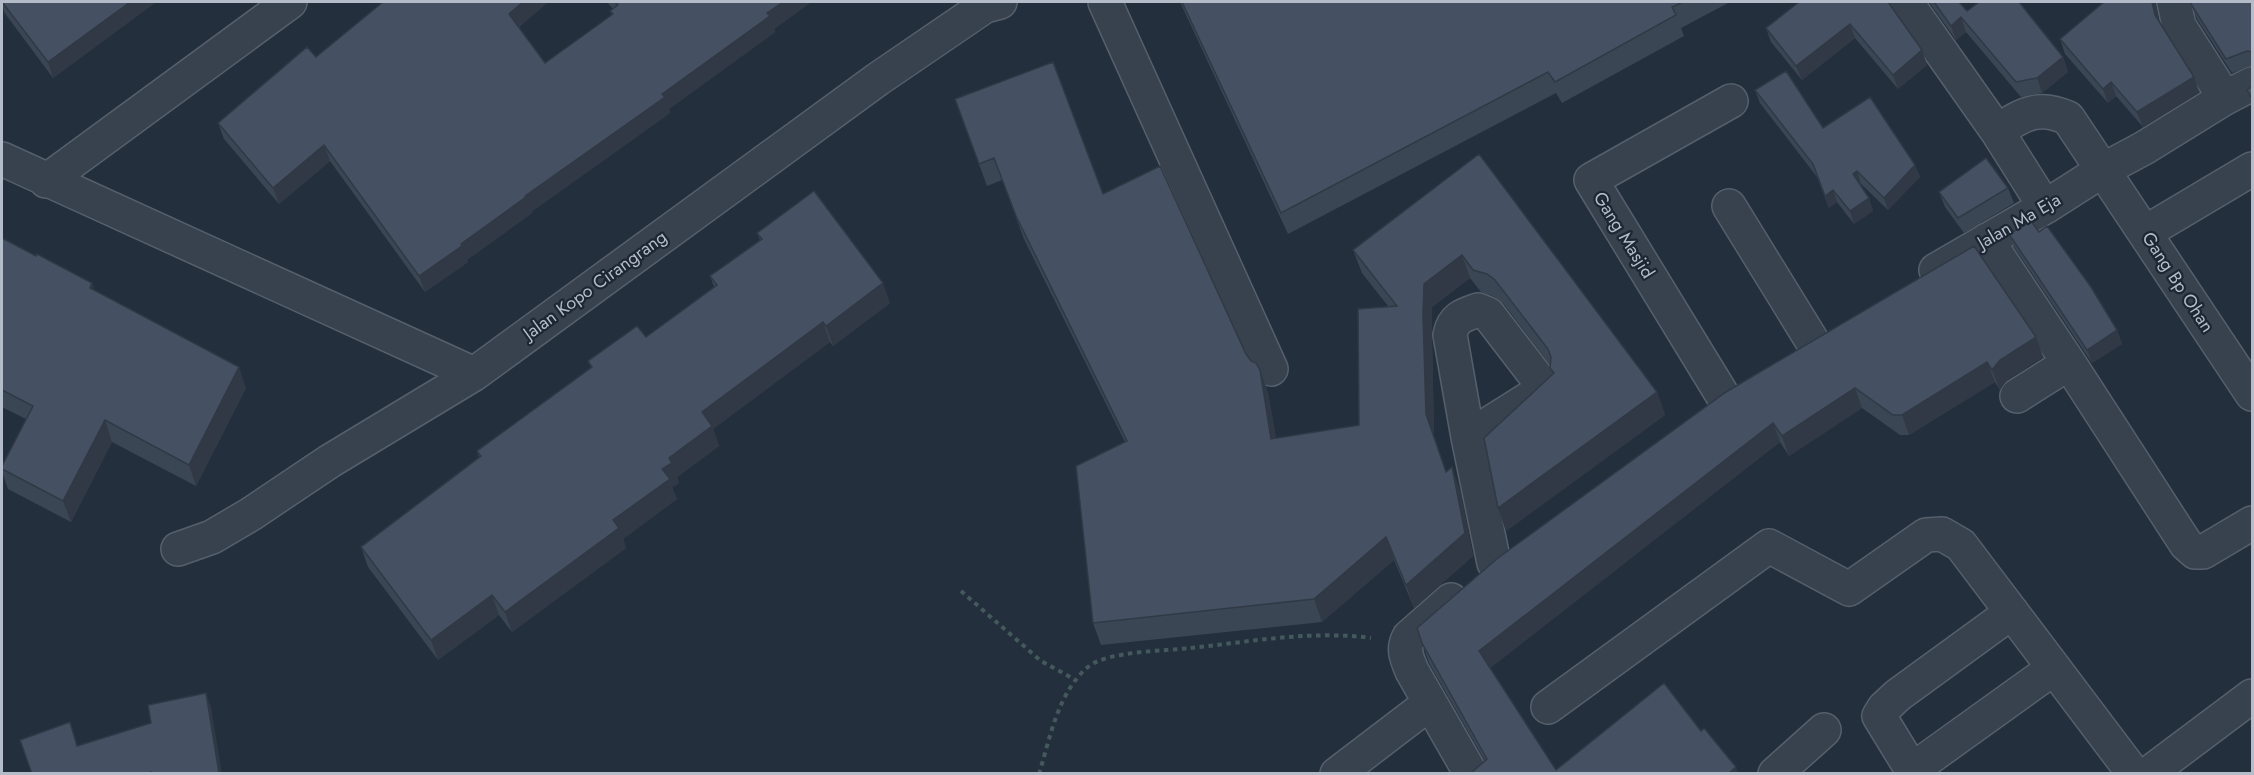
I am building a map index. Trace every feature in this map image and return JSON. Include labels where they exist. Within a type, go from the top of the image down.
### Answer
[{"type":"street","points":[[46,181],[290,2]]},
{"type":"street","name":"Jalan Kopo Cirangrang","points":[[178,549],[212,537],[251,514],[330,461],[474,374],[878,79],[985,6],[1000,2]]},
{"type":"street","points":[[1105,2],[1271,369]]},
{"type":"street","points":[[1906,2],[1997,131],[2045,207]]},
{"type":"street","points":[[2174,2],[2178,26],[2239,91]]},
{"type":"street","name":"Jalan Ma Eja","points":[[1912,285],[2239,91]]},
{"type":"street","name":"Gang Masjid","points":[[1723,396],[1591,180],[1731,101]]},
{"type":"street","name":"Gang Bp Ohan","points":[[1997,131],[2029,112],[2054,111],[2068,118],[2253,394]]},
{"type":"street","points":[[2,159],[474,374]]},
{"type":"street","points":[[2146,232],[2253,169]]},
{"type":"street","points":[[1728,206],[1801,350],[1843,326]]},
{"type":"street","points":[[1987,240],[2186,544],[2195,552],[2203,552],[2253,523]]},
{"type":"street","points":[[2017,396],[2069,363]]},
{"type":"street","points":[[1697,415],[1752,378]]},
{"type":"street","points":[[1468,437],[1494,562]]},
{"type":"street","points":[[1548,707],[1769,546],[1849,589],[1926,535],[1942,534],[1961,545],[2134,774]]},
{"type":"street","points":[[1471,774],[1412,671],[1406,657],[1407,641],[1494,562],[1522,542]]},
{"type":"street","points":[[2012,612],[1898,695],[1884,708],[1879,716],[1910,772],[2054,668]]},
{"type":"street","points":[[2148,774],[2253,696]]},
{"type":"street","points":[[1337,774],[1430,703]]},
{"type":"street","points":[[1775,774],[1824,730]]},
{"type":"path","points":[[961,591],[1041,661],[1074,679]]},
{"type":"path","points":[[1040,774],[1057,716],[1074,679],[1090,665],[1130,654],[1255,640],[1332,636],[1407,641]]},
{"type":"building","points":[[2,2],[130,2],[48,62]]},
{"type":"building","points":[[383,2],[523,2],[509,14],[545,63],[613,14],[610,11],[618,5],[615,2],[783,2],[767,13],[770,16],[662,94],[665,97],[525,196],[461,244],[462,246],[419,276],[324,145],[273,188],[218,123],[307,47],[316,57]]},
{"type":"building","points":[[1182,2],[1683,2],[1672,7],[1676,15],[1555,82],[1548,72],[1281,213]]},
{"type":"building","points":[[1799,2],[1888,2],[1922,50],[1893,75],[1850,24],[1796,66],[1766,28]]},
{"type":"building","points":[[1934,2],[1959,2],[1967,11],[1979,2],[2019,2],[2063,57],[2037,78],[2016,82],[1961,17],[1951,26]]},
{"type":"building","points":[[2104,2],[2152,2],[2155,15],[2194,77],[2137,112],[2111,82],[2103,89],[2060,39]]},
{"type":"building","points":[[2191,2],[2253,2],[2253,52],[2247,51],[2226,59]]},
{"type":"building","points":[[1053,62],[1103,194],[1160,166],[1246,354],[1260,370],[1271,439],[1359,425],[1358,309],[1397,306],[1353,250],[1479,154],[1657,392],[1498,508],[1484,438],[1554,373],[1550,368],[1551,357],[1548,349],[1495,280],[1487,274],[1473,270],[1462,255],[1424,284],[1423,315],[1426,414],[1446,472],[1452,467],[1465,533],[1406,585],[1386,537],[1314,599],[1093,623],[1076,466],[1127,441],[1016,216],[994,158],[979,164],[955,99]]},
{"type":"building","points":[[1786,71],[1823,128],[1870,97],[1915,165],[1884,198],[1857,171],[1853,174],[1869,198],[1850,211],[1833,190],[1825,196],[1813,164],[1755,90]]},
{"type":"building","points":[[2253,86],[2253,100],[2247,90]]},
{"type":"building","points":[[1986,158],[2008,188],[1958,218],[1939,192]]},
{"type":"building","points":[[814,191],[883,283],[826,326],[823,322],[702,412],[712,426],[669,458],[672,463],[662,469],[670,479],[613,520],[619,528],[505,612],[492,595],[431,640],[361,547],[481,456],[477,451],[592,367],[588,361],[637,326],[646,337],[717,285],[710,276],[762,239],[757,233]]},
{"type":"building","points":[[2031,221],[2039,232],[2047,226],[2091,287],[2117,330],[2087,350],[2009,234]]},
{"type":"building","points":[[2,238],[92,283],[90,288],[239,367],[189,465],[105,420],[63,501],[2,469],[33,406],[2,390]]},
{"type":"building","points":[[1974,246],[2036,337],[2000,360],[1992,370],[1987,362],[1902,415],[1893,415],[1855,388],[1782,436],[1773,423],[1479,651],[1556,770],[1664,683],[1701,731],[1704,728],[1736,767],[1728,774],[1470,774],[1487,759],[1422,643],[1417,628],[1498,558],[1726,392]]},
{"type":"building","points":[[206,693],[219,773],[32,774],[20,740],[70,722],[77,746],[151,723],[148,705]]}]
